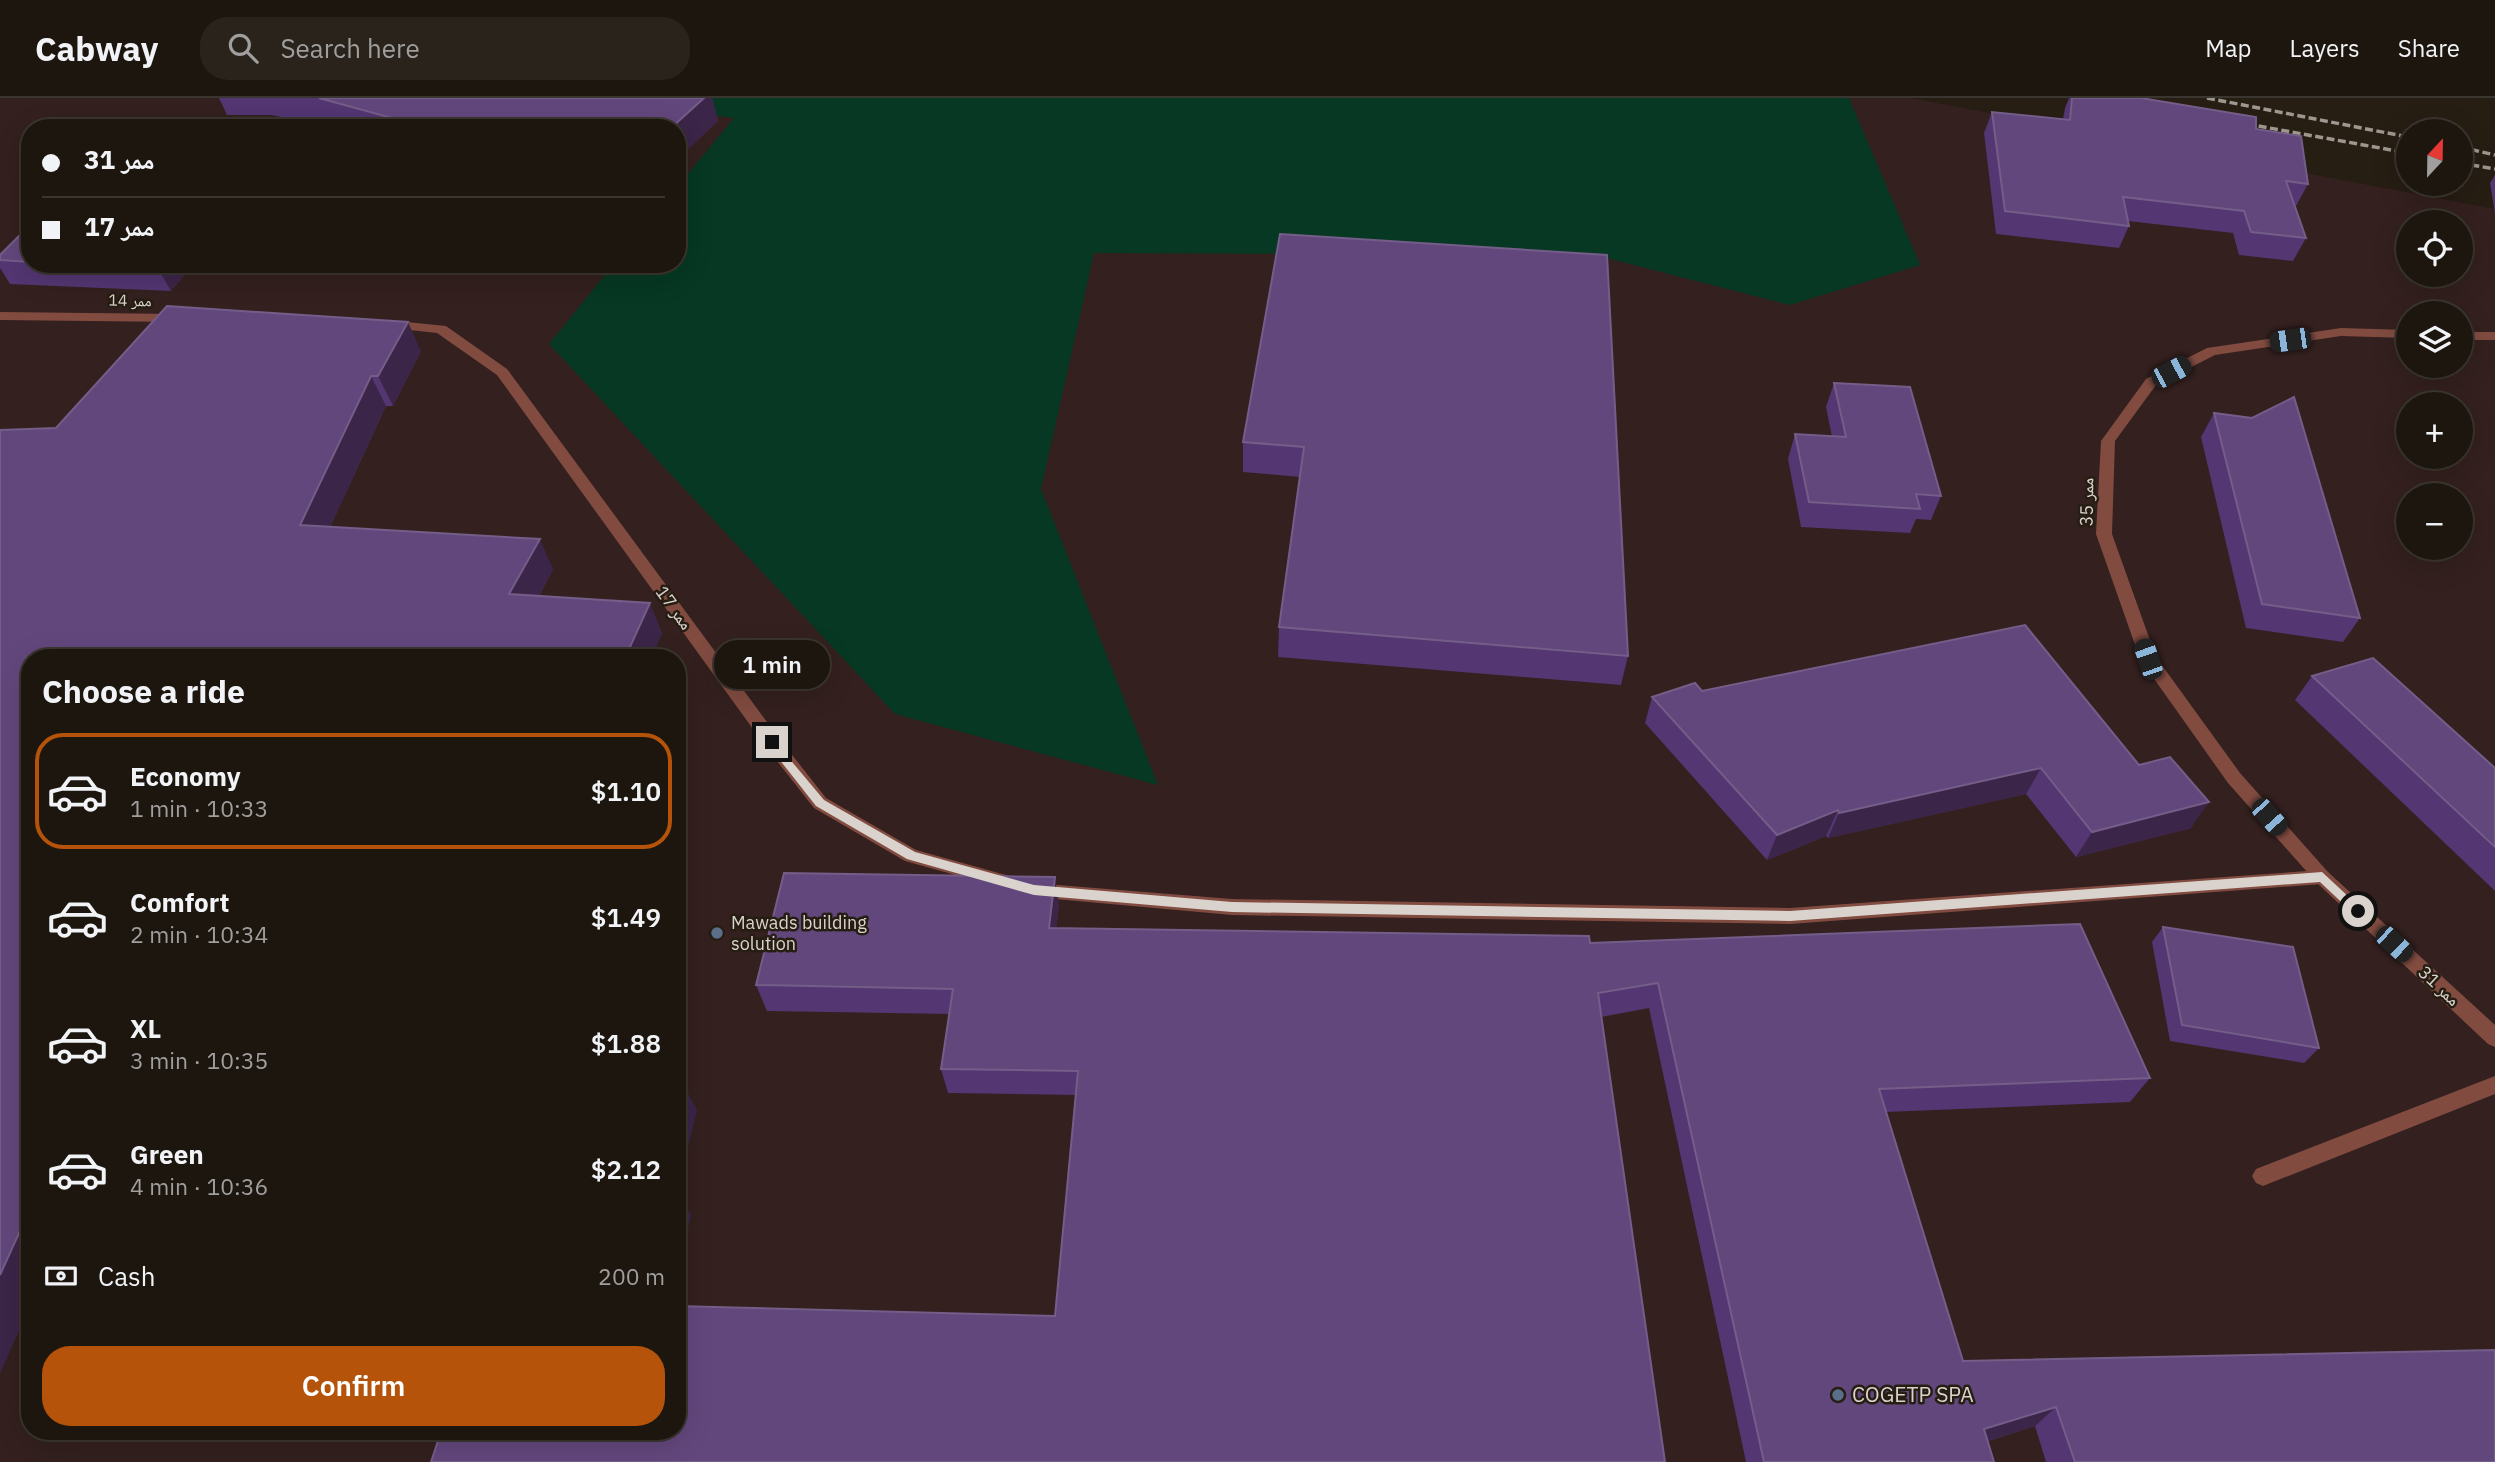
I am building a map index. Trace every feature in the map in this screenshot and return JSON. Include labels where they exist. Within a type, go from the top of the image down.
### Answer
[{"type":"street","name":"ممر 14","points":[[0,316],[192,319]]},
{"type":"street","name":"ممر 17","points":[[368,323],[441,329],[502,372],[772,742],[820,803],[911,856],[1034,890],[1232,907],[1790,916],[2322,877]]},
{"type":"street","name":"ممر 35","points":[[2322,877],[2234,778],[2148,659],[2104,534],[2108,441],[2151,383],[2212,351],[2341,332],[2396,334]]},
{"type":"street","points":[[2473,336],[2495,337]]},
{"type":"street","name":"ممر 31","points":[[2322,877],[2495,1038]]},
{"type":"street","points":[[2263,1177],[2495,1084]]},
{"type":"shaded area","points":[[0,98],[1911,98],[2396,190],[2396,196],[2427,196],[2495,209],[2495,1462],[0,1462]]},
{"type":"green space","points":[[578,98],[1849,98],[1920,265],[1790,305],[1595,255],[1094,253],[1041,489],[1158,785],[895,714],[549,344],[607,273],[686,273],[686,176],[734,118]]},
{"type":"building","points":[[319,98],[704,98],[681,119],[396,119]]},
{"type":"building","points":[[2072,98],[2141,98],[2256,117],[2256,129],[2301,136],[2308,184],[2286,181],[2306,238],[2251,232],[2244,211],[2123,197],[2129,226],[2005,211],[1992,112],[2070,120]]},
{"type":"building","points":[[21,234],[21,261],[0,260],[0,255]]},
{"type":"building","points":[[1280,234],[1607,255],[1628,656],[1279,627],[1304,447],[1243,442]]},
{"type":"building","points":[[167,306],[408,322],[378,376],[371,376],[300,525],[540,539],[509,594],[650,603],[629,649],[21,649],[21,1229],[0,1275],[0,430],[56,428]]},
{"type":"building","points":[[1834,383],[1910,387],[1941,496],[1916,494],[1920,509],[1809,502],[1795,434],[1846,437]]},
{"type":"building","points":[[2294,397],[2360,618],[2262,604],[2214,413],[2252,418]]},
{"type":"building","points":[[2025,625],[2139,765],[2170,757],[2209,802],[2092,832],[2041,768],[1839,813],[1838,810],[1777,835],[1652,697],[1695,683],[1702,691]]},
{"type":"building","points":[[2373,658],[2495,768],[2495,847],[2312,676]]},
{"type":"building","points":[[784,873],[1055,877],[1049,928],[1589,936],[1590,943],[2080,924],[2150,1078],[1879,1089],[1963,1361],[2495,1350],[2495,1462],[2075,1462],[2056,1407],[1984,1429],[1994,1462],[1764,1462],[1658,983],[1598,993],[1665,1462],[431,1462],[438,1440],[686,1440],[686,1306],[1055,1316],[1078,1071],[941,1069],[953,989],[756,985]]},
{"type":"building","points":[[2163,927],[2293,947],[2319,1048],[2182,1025]]},
{"type":"railway","points":[[2207,98],[2396,135]]},
{"type":"railway","points":[[2236,122],[2396,151]]},
{"type":"railway","points":[[2473,150],[2495,155]]},
{"type":"railway","points":[[2473,165],[2495,169]]},
{"type":"place","name":"Mawads building solution","points":[[717,933]]},
{"type":"place","name":"COGETP SPA","points":[[1838,1395]]},
{"type":"route","points":[[772,742],[820,803],[911,856],[1034,890],[1232,907],[1790,916],[2322,877],[2358,911]]}]
